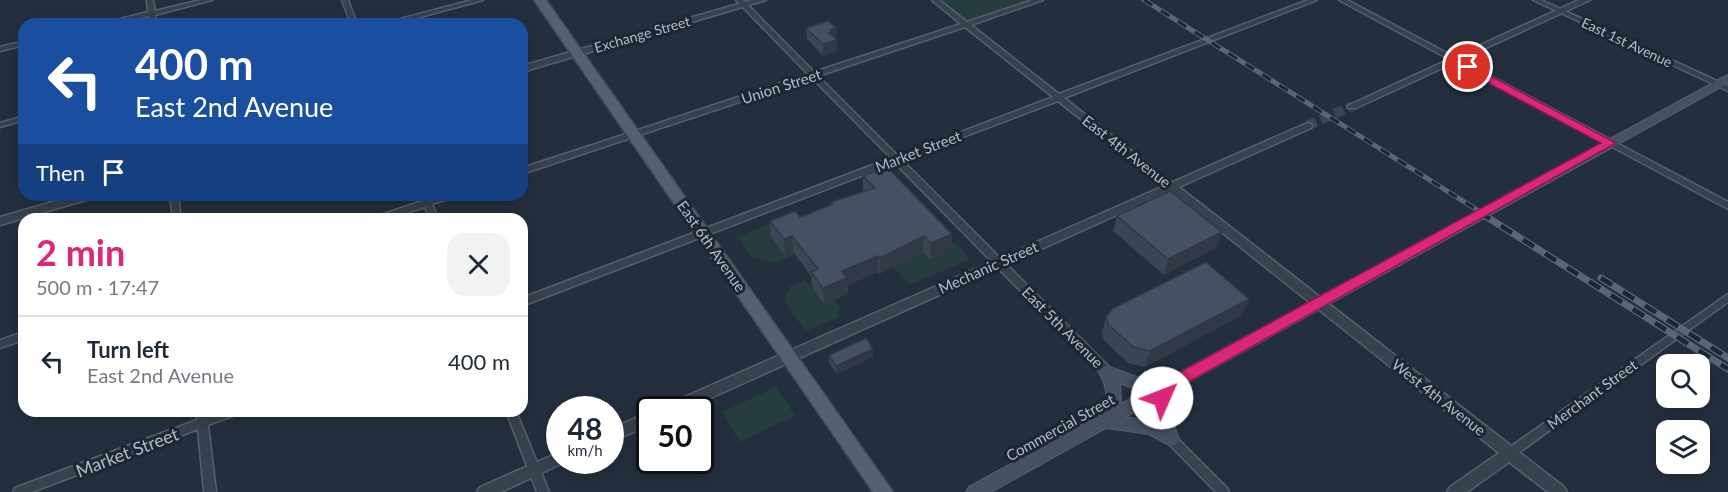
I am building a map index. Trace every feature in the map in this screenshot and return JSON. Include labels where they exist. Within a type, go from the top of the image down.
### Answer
[{"type":"main road","name":"East 6th Avenue","points":[[540,0],[884,492]]},
{"type":"main road","name":"Commercial Street","points":[[975,492],[1610,143],[1724,84]]},
{"type":"main road","points":[[1107,372],[1144,386],[1166,387],[1162,398],[1162,422],[1171,440]]},
{"type":"main road","points":[[1107,372],[1114,387],[1114,405],[1105,421],[1152,428],[1171,440]]},
{"type":"street","points":[[150,0],[152,18]]},
{"type":"street","points":[[131,18],[208,0]]},
{"type":"street","points":[[345,0],[352,18]]},
{"type":"street","points":[[410,18],[480,0]]},
{"type":"street","name":"Exchange Street","points":[[528,67],[742,3],[762,0]]},
{"type":"street","name":"East 4th Avenue","points":[[934,0],[1319,303]]},
{"type":"street","name":"Union Street","points":[[528,169],[1040,0]]},
{"type":"street","name":"Market Street","points":[[528,300],[1314,0]]},
{"type":"street","points":[[1342,0],[1728,206]]},
{"type":"street","name":"East 1st Avenue","points":[[1536,0],[1724,84]]},
{"type":"street","points":[[1352,106],[1586,0]]},
{"type":"street","name":"East 5th Avenue","points":[[742,3],[1107,372]]},
{"type":"street","points":[[0,49],[18,44]]},
{"type":"street","points":[[0,124],[18,120]]},
{"type":"street","name":"Mechanic Street","points":[[700,396],[1307,126]]},
{"type":"street","points":[[27,213],[68,201]]},
{"type":"street","points":[[392,213],[421,201]]},
{"type":"street","points":[[0,221],[18,216]]},
{"type":"street","name":"Merchant Street","points":[[1455,492],[1728,297]]},
{"type":"street","name":"West 4th Avenue","points":[[1319,303],[1559,492]]},
{"type":"street","points":[[0,344],[18,338]]},
{"type":"street","points":[[202,417],[210,492]]},
{"type":"street","name":"Market Street","points":[[19,492],[218,417]]},
{"type":"street","points":[[513,417],[543,492]]},
{"type":"street","points":[[1171,440],[1223,492]]},
{"type":"street","points":[[485,492],[546,465]]},
{"type":"green space","points":[[940,0],[1032,0],[970,20],[964,19]]},
{"type":"green space","points":[[773,222],[795,255],[775,263],[753,258],[737,237]]},
{"type":"green space","points":[[954,242],[970,259],[910,285],[892,266],[923,252],[930,259],[946,245]]},
{"type":"green space","points":[[805,280],[824,304],[834,300],[842,310],[837,312],[840,316],[809,330],[804,329],[784,301],[790,286]]},
{"type":"green space","points":[[776,387],[795,416],[740,442],[722,412]]},
{"type":"building","points":[[828,21],[836,28],[829,33],[837,40],[823,44],[806,28]]},
{"type":"building","points":[[887,167],[952,234],[931,243],[924,236],[880,258],[878,256],[842,271],[847,278],[823,288],[811,272],[818,269],[792,236],[784,239],[770,221],[795,211],[800,217],[833,204],[831,202],[875,188],[863,176]]},
{"type":"building","points":[[1170,191],[1222,232],[1168,259],[1117,216]]},
{"type":"building","points":[[1206,262],[1249,299],[1150,351],[1133,347],[1108,324],[1106,317],[1112,309]]},
{"type":"building","points":[[866,338],[873,349],[836,366],[829,355]]},
{"type":"tunnel","points":[[1307,126],[1352,106]]},
{"type":"railway","points":[[1144,0],[1482,213]]},
{"type":"railway","points":[[1479,212],[1728,369]]},
{"type":"railway","points":[[1601,278],[1728,358]]},
{"type":"route","points":[[1162,398],[1166,387],[1610,143],[1468,67]]}]
